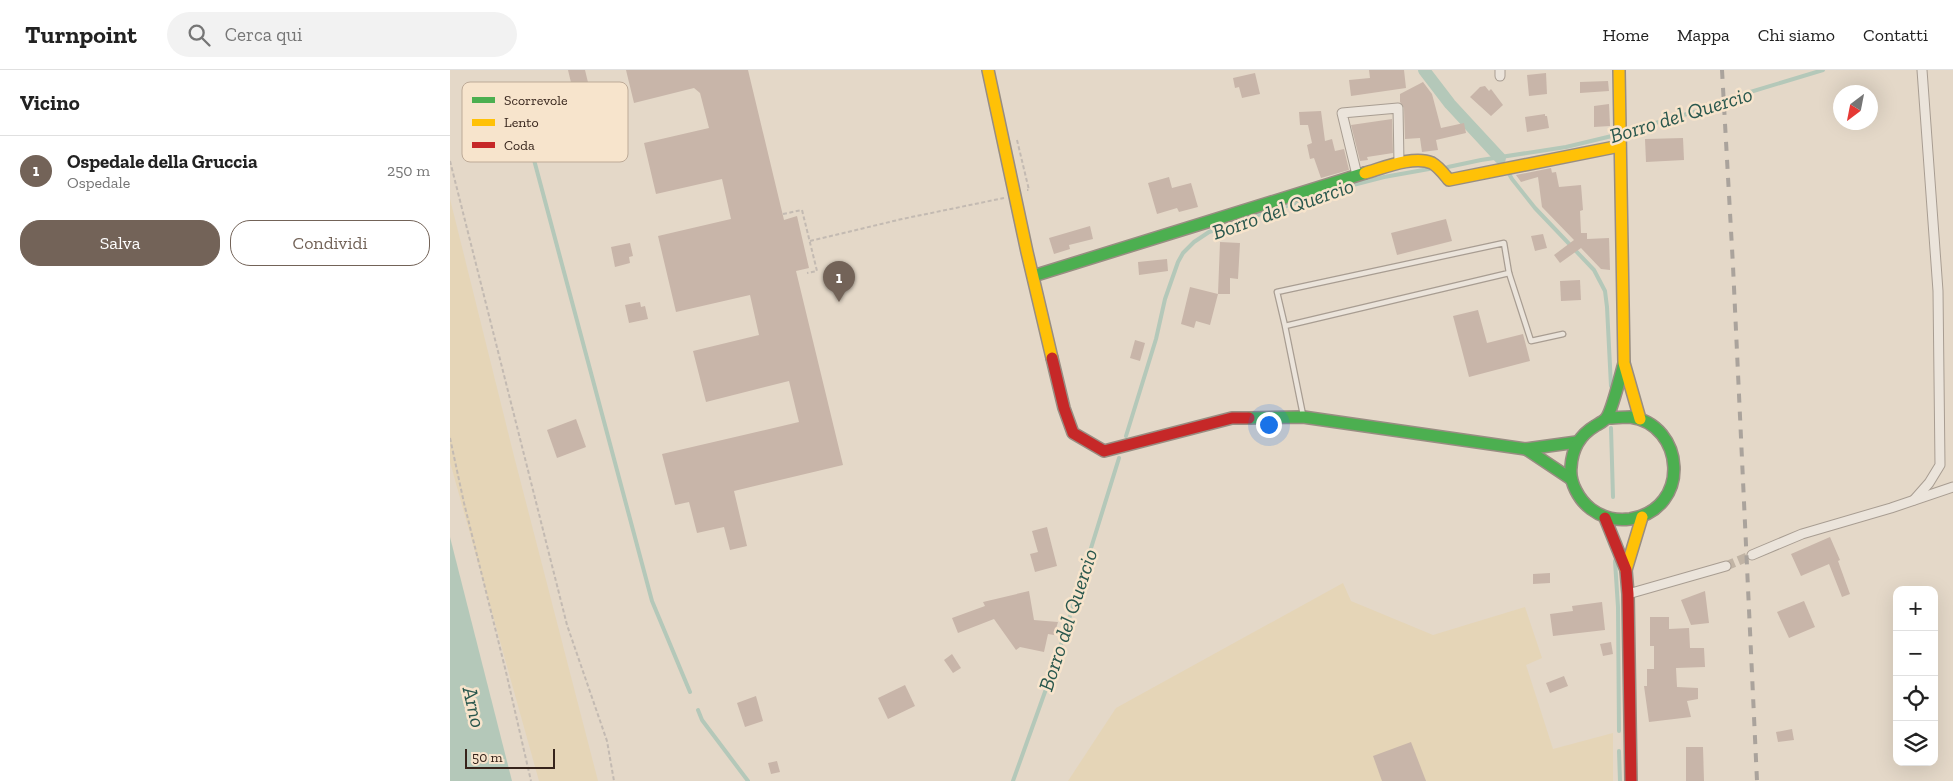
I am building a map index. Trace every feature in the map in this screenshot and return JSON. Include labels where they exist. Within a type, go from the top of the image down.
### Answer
[{"type":"street","points":[[988,70],[1033,276],[1064,408],[1073,434],[1104,451],[1232,418],[1303,416],[1526,449],[1577,442]]},
{"type":"street","points":[[1619,70],[1624,363],[1640,419]]},
{"type":"street","points":[[1914,500],[1940,465],[1938,291],[1922,70]]},
{"type":"street","points":[[1357,175],[1342,113],[1398,108],[1399,163]]},
{"type":"street","points":[[1033,276],[1399,163],[1424,160],[1438,166],[1449,180],[1620,146]]},
{"type":"street","points":[[1607,418],[1624,363]]},
{"type":"street","points":[[1627,416],[1640,419],[1654,426],[1670,446],[1675,466],[1673,483],[1662,503],[1642,517],[1630,520],[1605,518],[1591,511],[1576,493],[1571,478],[1572,454],[1577,442],[1590,427],[1607,418],[1627,416]]},
{"type":"street","points":[[1526,449],[1571,478]]},
{"type":"street","points":[[1752,555],[1802,534],[1953,487]]},
{"type":"street","points":[[1626,570],[1642,517]]},
{"type":"street","points":[[1605,518],[1626,570],[1631,781]]},
{"type":"street","points":[[1628,594],[1726,566]]},
{"type":"lane","points":[[1303,416],[1285,326],[1276,292],[1504,243],[1509,273],[1531,341],[1563,334]]},
{"type":"lane","points":[[1285,326],[1509,273]]},
{"type":"path","points":[[450,161],[567,625],[607,742],[614,781]]},
{"type":"path","points":[[810,241],[902,219],[1015,196]]},
{"type":"path","points":[[783,214],[802,210],[817,271],[807,273]]},
{"type":"path","points":[[450,439],[531,781]]},
{"type":"shaded area","points":[[450,199],[598,781],[539,781],[450,462]]},
{"type":"shaded area","points":[[1343,583],[1351,601],[1433,635],[1525,607],[1542,658],[1526,665],[1553,749],[1613,733],[1613,781],[1068,781],[1116,708]]},
{"type":"water","name":"Arno","points":[[450,537],[512,781],[450,781]]},
{"type":"building","points":[[568,70],[585,70],[588,82],[571,82]]},
{"type":"building","points":[[626,70],[748,70],[784,220],[797,216],[809,268],[796,271],[843,465],[734,491],[747,546],[730,550],[724,527],[697,533],[689,502],[675,505],[662,454],[799,422],[789,381],[706,402],[693,351],[759,335],[750,295],[676,312],[658,236],[731,219],[722,179],[656,194],[644,143],[709,128],[700,93],[694,88],[634,103]]},
{"type":"building","points":[[1369,70],[1404,70],[1406,88],[1351,96],[1349,80],[1370,78]]},
{"type":"building","points":[[1255,73],[1260,94],[1242,98],[1239,87],[1235,88],[1233,78]]},
{"type":"building","points":[[1546,73],[1547,94],[1529,96],[1527,75]]},
{"type":"building","points":[[1608,81],[1609,91],[1580,93],[1580,82]]},
{"type":"building","points":[[1423,82],[1432,94],[1441,128],[1464,123],[1466,133],[1436,140],[1438,150],[1422,152],[1420,138],[1405,139],[1404,108],[1400,102],[1400,94]]},
{"type":"building","points":[[1485,86],[1489,91],[1491,89],[1503,105],[1491,116],[1470,97],[1480,87]]},
{"type":"building","points":[[1609,104],[1610,126],[1594,127],[1594,106]]},
{"type":"building","points":[[1321,111],[1325,141],[1332,139],[1335,151],[1344,149],[1349,170],[1321,178],[1314,158],[1310,159],[1307,145],[1312,143],[1308,125],[1300,125],[1299,112]]},
{"type":"building","points":[[1545,114],[1549,128],[1527,132],[1525,117]]},
{"type":"building","points":[[1392,119],[1393,153],[1367,157],[1368,160],[1360,161],[1351,125]]},
{"type":"building","points":[[1683,138],[1684,160],[1646,162],[1645,139]]},
{"type":"building","points":[[1551,168],[1552,173],[1556,172],[1559,187],[1581,185],[1583,210],[1580,211],[1581,233],[1587,233],[1587,239],[1609,238],[1610,270],[1601,269],[1581,248],[1560,263],[1554,255],[1574,240],[1542,207],[1538,177],[1521,182],[1516,175]]},
{"type":"building","points":[[1169,177],[1172,188],[1191,183],[1198,207],[1179,212],[1177,208],[1157,214],[1148,183]]},
{"type":"building","points":[[1446,219],[1452,241],[1397,255],[1391,233]]},
{"type":"building","points":[[1090,226],[1093,239],[1069,245],[1070,249],[1054,254],[1049,238]]},
{"type":"building","points":[[1543,234],[1547,248],[1535,251],[1531,236]]},
{"type":"building","points":[[1220,242],[1240,243],[1238,279],[1230,278],[1230,294],[1218,294]]},
{"type":"building","points":[[630,243],[633,256],[629,257],[630,263],[615,267],[611,247]]},
{"type":"building","points":[[1167,259],[1168,271],[1139,275],[1138,262]]},
{"type":"building","points":[[1580,280],[1581,300],[1561,301],[1560,281]]},
{"type":"building","points":[[1190,287],[1218,294],[1210,325],[1196,321],[1194,328],[1181,324]]},
{"type":"building","points":[[640,302],[641,307],[645,306],[648,319],[629,323],[625,305]]},
{"type":"building","points":[[1478,310],[1487,343],[1523,334],[1530,361],[1469,377],[1453,316]]},
{"type":"building","points":[[1135,340],[1145,343],[1140,361],[1130,358]]},
{"type":"building","points":[[576,419],[586,447],[557,458],[547,430]]},
{"type":"building","points":[[1047,527],[1057,566],[1035,572],[1030,554],[1038,552],[1032,531]]},
{"type":"building","points":[[1830,537],[1840,560],[1838,561],[1850,594],[1842,597],[1829,564],[1801,576],[1791,554]]},
{"type":"building","points":[[1550,573],[1550,583],[1533,584],[1533,574]]},
{"type":"building","points":[[1029,591],[1034,620],[1058,622],[1054,635],[1048,634],[1044,652],[1020,647],[1016,650],[994,619],[958,633],[952,618],[985,606],[983,602]]},
{"type":"building","points":[[1705,591],[1709,623],[1691,625],[1681,600]]},
{"type":"building","points":[[1804,601],[1815,627],[1789,638],[1777,612]]},
{"type":"building","points":[[1602,602],[1605,630],[1553,636],[1550,614],[1573,611],[1572,606]]},
{"type":"building","points":[[1650,617],[1669,617],[1669,629],[1689,628],[1690,648],[1704,648],[1705,667],[1676,668],[1677,687],[1698,688],[1698,699],[1687,701],[1691,717],[1649,722],[1644,686],[1647,686],[1647,669],[1654,669],[1654,646],[1650,646]]},
{"type":"building","points":[[1611,642],[1613,654],[1603,656],[1600,644]]},
{"type":"building","points":[[952,654],[961,668],[953,673],[944,660]]},
{"type":"building","points":[[1564,676],[1568,686],[1550,693],[1546,683]]},
{"type":"building","points":[[905,685],[915,706],[888,719],[878,698]]},
{"type":"building","points":[[756,696],[763,721],[745,727],[737,703]]},
{"type":"building","points":[[1792,729],[1794,740],[1778,742],[1776,732]]},
{"type":"building","points":[[1411,742],[1426,781],[1382,781],[1373,756]]},
{"type":"building","points":[[1686,747],[1703,747],[1704,781],[1686,781]]},
{"type":"building","points":[[777,761],[780,772],[771,774],[768,763]]},
{"type":"waterway","points":[[1424,70],[1450,104],[1500,158]]},
{"type":"waterway","name":"Borro del Quercio","points":[[1624,132],[1694,112],[1737,96],[1823,70]]},
{"type":"waterway","name":"Borro del Quercio","points":[[1448,167],[1566,147],[1616,135]]},
{"type":"waterway","points":[[1500,158],[1512,179],[1535,208],[1594,270],[1605,291],[1611,386]]},
{"type":"waterway","points":[[535,162],[652,601],[690,692]]},
{"type":"waterway","name":"Borro del Quercio","points":[[1126,436],[1156,339],[1165,299],[1178,262],[1183,253],[1194,242],[1209,232],[1242,220],[1353,185],[1429,169]]},
{"type":"waterway","points":[[1611,428],[1613,497]]},
{"type":"waterway","name":"Borro del Quercio","points":[[1013,781],[1055,664],[1119,458]]},
{"type":"waterway","points":[[1615,561],[1618,607],[1619,731]]},
{"type":"waterway","points":[[698,710],[702,720],[748,781]]},
{"type":"waterway","points":[[1619,751],[1620,781]]},
{"type":"tunnel","points":[[1726,566],[1752,555]]},
{"type":"railway","points":[[1722,70],[1757,781]]},
{"type":"traffic: fast","points":[[1033,276],[1365,173]]},
{"type":"traffic: fast","points":[[1607,418],[1630,417],[1648,423],[1662,434],[1671,450],[1674,467],[1672,484],[1664,500],[1650,512],[1630,519],[1619,520],[1609,518],[1591,509],[1583,501],[1573,485],[1571,473],[1573,454],[1581,438],[1605,420],[1609,413],[1624,363]]},
{"type":"traffic: fast","points":[[1249,418],[1303,417],[1526,449],[1577,442]]},
{"type":"traffic: fast","points":[[1526,449],[1571,479]]},
{"type":"traffic: slow","points":[[988,70],[1052,358]]},
{"type":"traffic: slow","points":[[1619,70],[1624,363],[1640,419]]},
{"type":"traffic: slow","points":[[1365,173],[1416,160],[1432,163],[1449,180],[1620,146]]},
{"type":"traffic: slow","points":[[1626,570],[1642,517]]},
{"type":"traffic: jam","points":[[1052,358],[1064,408],[1073,433],[1104,451],[1232,418],[1249,418]]},
{"type":"traffic: jam","points":[[1605,518],[1626,570],[1631,781]]},
{"type":"place","name":"Ospedale della Gruccia","points":[[839,302]]}]
